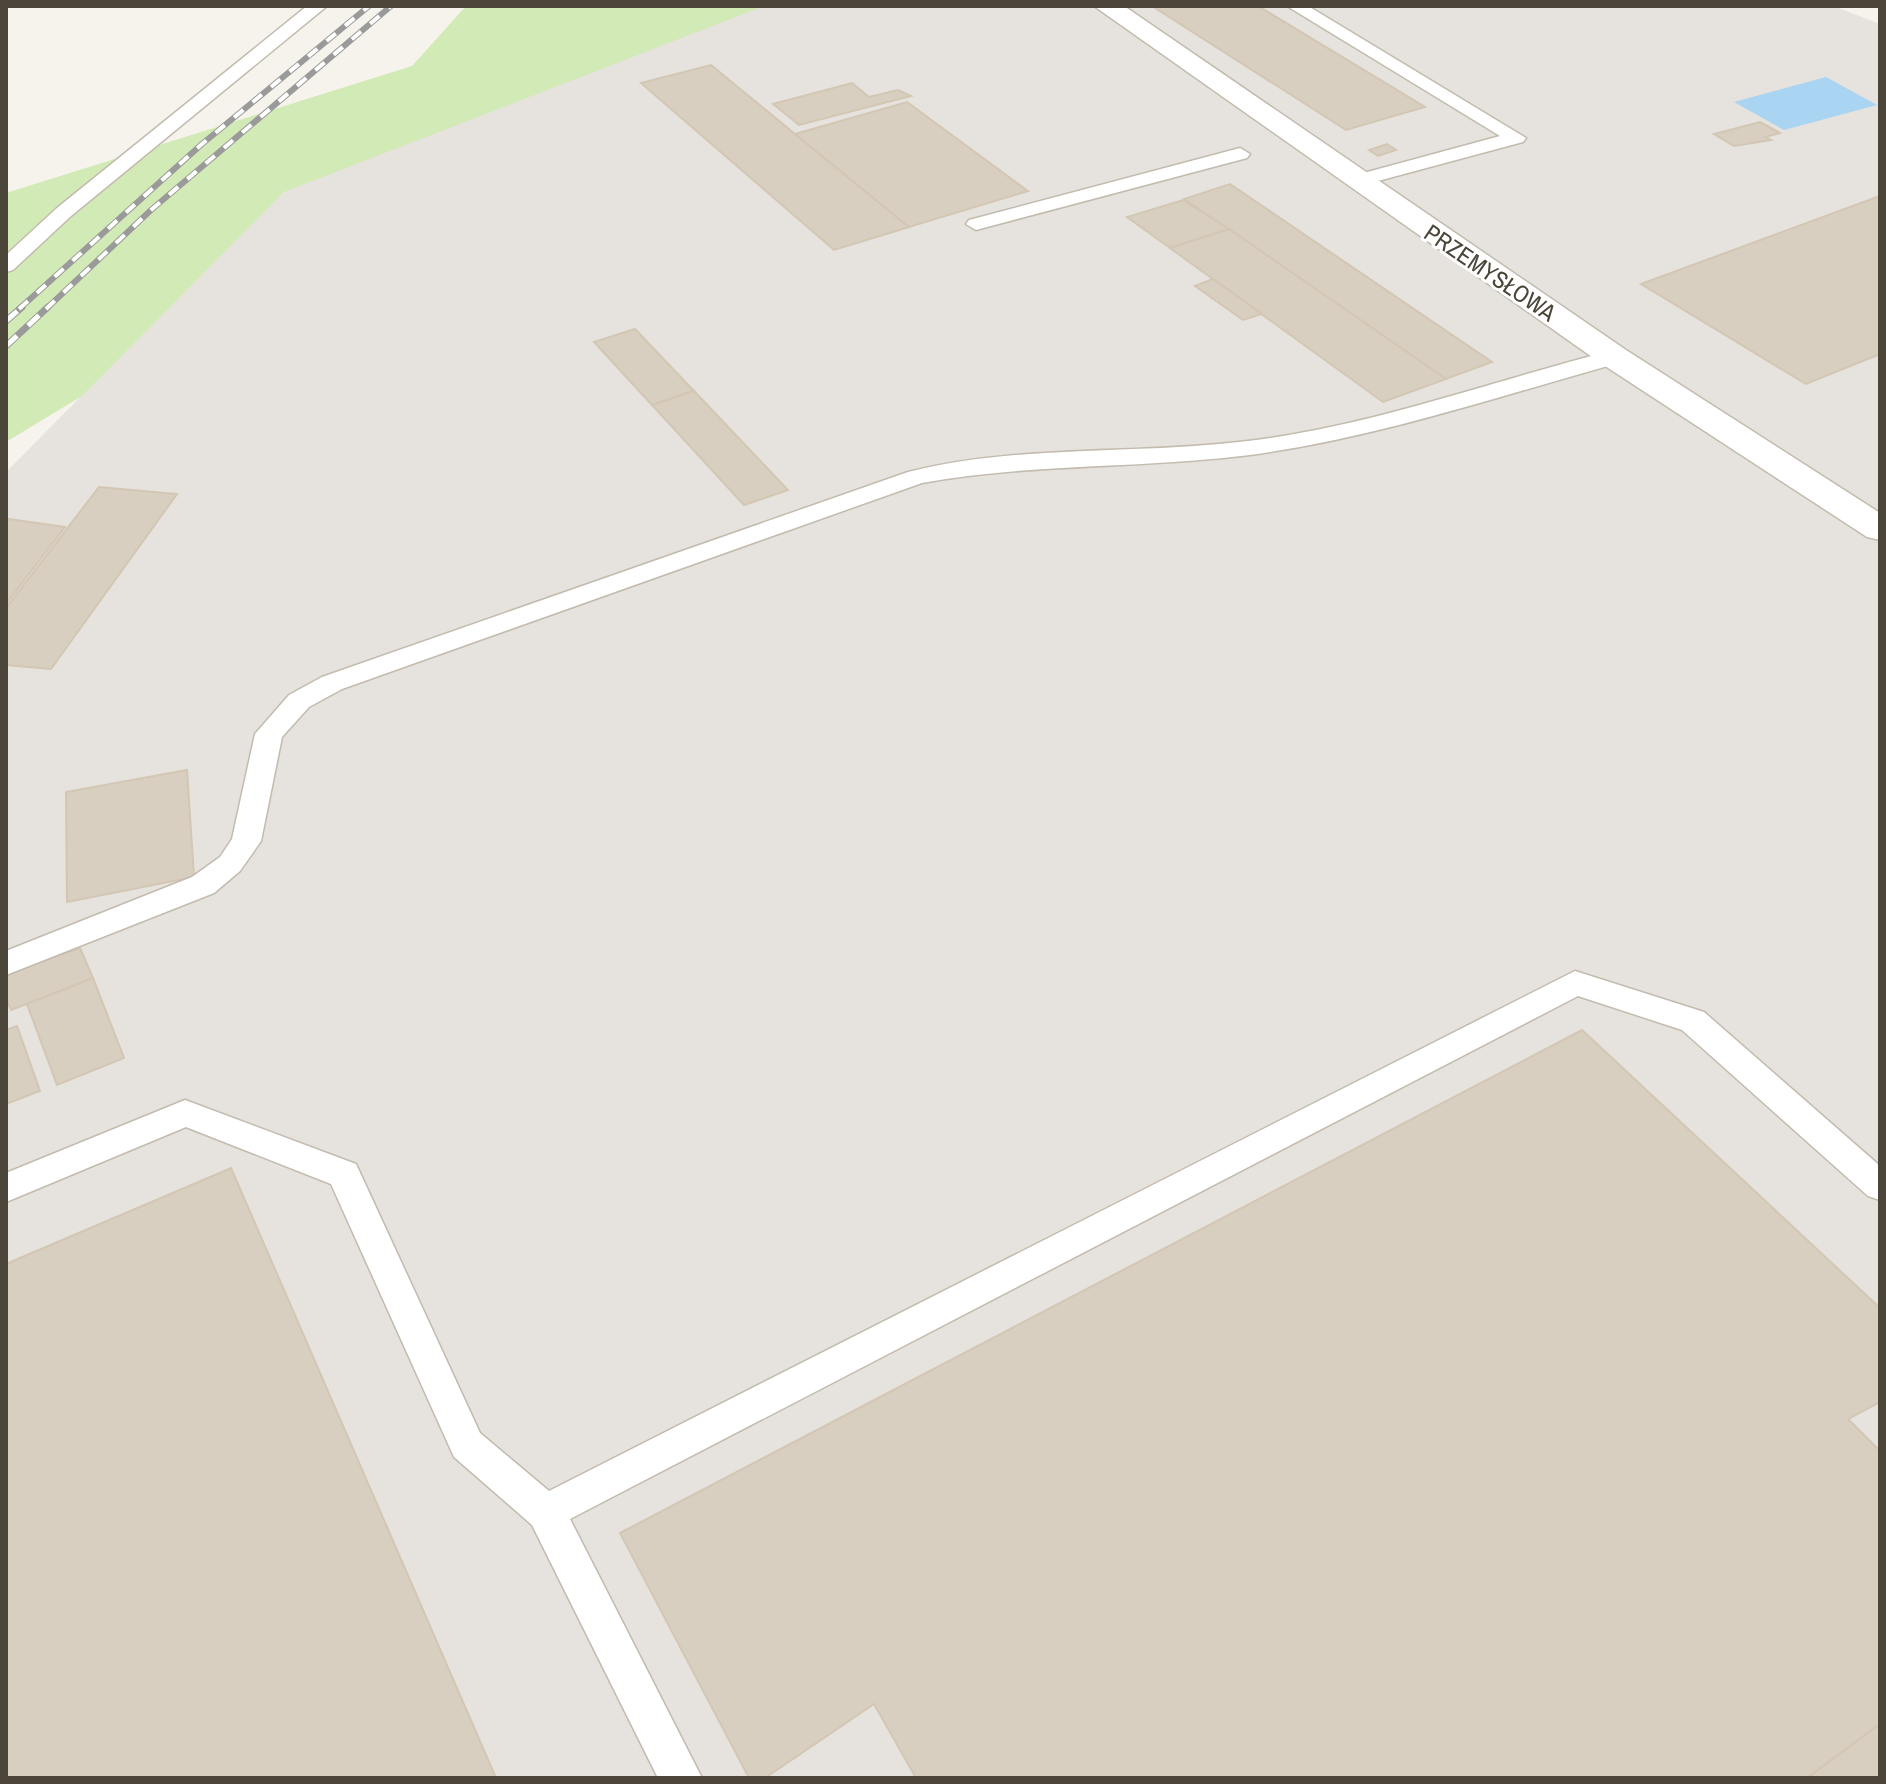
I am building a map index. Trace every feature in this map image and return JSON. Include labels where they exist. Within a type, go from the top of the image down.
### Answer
[{"type":"street","name":"PRZEMYSŁOWA","points":[[1107,6],[1614,357],[1880,529]]},
{"type":"lane","points":[[6,266],[64,212],[318,6]]},
{"type":"lane","points":[[1296,6],[1516,138],[1356,181]]},
{"type":"lane","points":[[976,224],[1240,154]]},
{"type":"lane","points":[[6,963],[203,885],[230,864],[246,841],[269,734],[299,701],[332,683],[917,477],[960,467],[1159,457],[1319,437],[1386,422],[1614,357]]},
{"type":"lane","points":[[546,1512],[1575,983],[1693,1021],[1880,1186]]},
{"type":"lane","points":[[6,1188],[185,1113],[344,1174],[467,1445],[546,1512],[681,1778]]},
{"type":"shaded area","points":[[491,6],[1833,6],[1880,24],[1880,1778],[6,1778],[6,472],[284,192]]},
{"type":"green space","points":[[466,6],[764,6],[284,192],[82,396],[6,442],[6,193],[412,66]]},
{"type":"water","points":[[1826,77],[1877,105],[1784,130],[1734,102]]},
{"type":"building","points":[[1152,6],[1258,6],[1425,107],[1346,130]]},
{"type":"building","points":[[711,65],[909,227],[834,250],[641,83]]},
{"type":"building","points":[[852,83],[869,97],[898,90],[911,96],[799,125],[773,104]]},
{"type":"building","points":[[907,102],[1028,191],[909,227],[795,134]]},
{"type":"building","points":[[1760,122],[1780,133],[1765,137],[1771,140],[1734,146],[1714,134]]},
{"type":"building","points":[[1387,144],[1396,150],[1378,156],[1369,150]]},
{"type":"building","points":[[1230,184],[1492,362],[1446,379],[1184,199]]},
{"type":"building","points":[[1880,196],[1880,354],[1806,384],[1641,284]]},
{"type":"building","points":[[1183,200],[1229,229],[1170,248],[1127,217]]},
{"type":"building","points":[[1229,229],[1446,379],[1383,402],[1170,248]]},
{"type":"building","points":[[1213,279],[1262,314],[1243,320],[1195,286]]},
{"type":"building","points":[[635,329],[694,391],[652,405],[594,342]]},
{"type":"building","points":[[694,391],[788,490],[744,505],[652,405]]},
{"type":"building","points":[[99,487],[177,494],[51,669],[6,665],[6,608]]},
{"type":"building","points":[[9,519],[65,527],[6,604],[6,522]]},
{"type":"building","points":[[187,770],[194,877],[67,902],[66,792]]},
{"type":"building","points":[[80,948],[93,978],[11,1010],[6,998],[6,974]]},
{"type":"building","points":[[93,978],[124,1058],[57,1085],[27,1004]]},
{"type":"building","points":[[17,1026],[40,1091],[6,1104],[6,1030]]},
{"type":"building","points":[[1582,1030],[1880,1308],[1880,1402],[1848,1419],[1880,1451],[1880,1724],[1807,1778],[916,1778],[874,1704],[765,1778],[749,1778],[620,1533]]},
{"type":"building","points":[[231,1168],[496,1778],[6,1778],[6,1264]]},
{"type":"building","points":[[1880,1724],[1880,1778],[1807,1778]]},
{"type":"railway","points":[[19,309],[202,144],[369,6]]},
{"type":"railway","points":[[46,309],[151,210],[391,6]]},
{"type":"railway","points":[[6,321],[22,307]]},
{"type":"railway","points":[[6,346],[48,307]]}]
